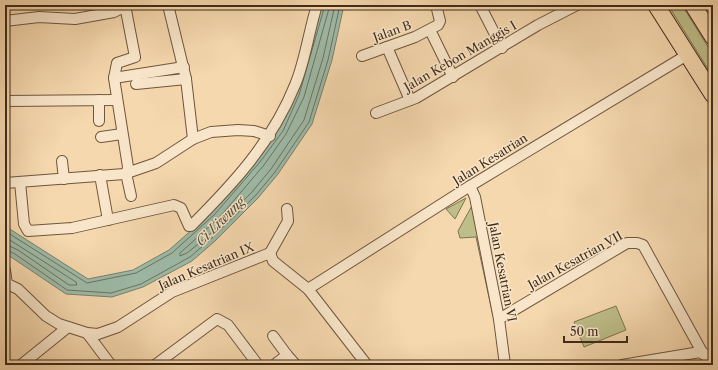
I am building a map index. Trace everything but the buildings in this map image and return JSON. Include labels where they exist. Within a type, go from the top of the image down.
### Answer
[{"type":"main road","points":[[656,5],[713,94]]},
{"type":"main road","points":[[693,5],[713,37]]},
{"type":"street","points":[[5,21],[39,17],[75,19],[114,12],[126,5],[135,57],[117,63],[114,78],[131,196]]},
{"type":"street","points":[[168,5],[184,67],[193,139]]},
{"type":"street","points":[[20,182],[24,224],[28,231],[72,228],[174,205],[181,208],[189,226],[192,226],[238,179],[270,136],[296,83],[317,5]]},
{"type":"street","name":"Jalan B","points":[[362,56],[430,30],[440,23],[436,5]]},
{"type":"street","points":[[480,5],[502,48]]},
{"type":"street","name":"Jalan Kebon Manggis I","points":[[376,113],[410,100],[453,77],[538,25],[577,5]]},
{"type":"street","name":"Jalan B","points":[[430,30],[453,77]]},
{"type":"street","points":[[387,47],[410,100]]},
{"type":"street","name":"Jalan Kesatrian","points":[[308,289],[470,186],[687,55]]},
{"type":"street","points":[[114,78],[184,67]]},
{"type":"street","points":[[136,84],[186,79]]},
{"type":"street","points":[[99,100],[99,121]]},
{"type":"street","points":[[5,101],[117,100]]},
{"type":"street","points":[[5,183],[127,173],[156,164],[193,139],[211,132],[238,130],[254,131],[270,136]]},
{"type":"street","points":[[101,137],[122,134]]},
{"type":"street","points":[[62,161],[64,178]]},
{"type":"street","points":[[100,176],[108,220]]},
{"type":"street","name":"Jalan Kesatrian VI","points":[[470,186],[475,197],[499,319],[505,365]]},
{"type":"street","points":[[270,253],[288,221],[287,209]]},
{"type":"street","name":"Jalan Kesatrian VII","points":[[499,319],[626,243],[638,243],[643,245],[701,352]]},
{"type":"street","name":"Jalan Kesatrian IX","points":[[6,283],[18,289],[51,320],[87,333],[98,334],[111,331],[172,292],[270,253],[273,261],[308,289],[363,364]]},
{"type":"street","points":[[5,270],[6,283]]},
{"type":"street","points":[[155,365],[217,318],[228,325],[258,365]]},
{"type":"street","points":[[21,365],[68,327]]},
{"type":"street","points":[[87,333],[111,365]]},
{"type":"street","points":[[273,336],[296,365]]},
{"type":"street","points":[[622,365],[701,352],[713,360]]},
{"type":"street","points":[[274,365],[287,355]]},
{"type":"green space","points":[[668,5],[682,5],[713,55],[713,77]]},
{"type":"green space","points":[[466,198],[455,219],[446,209]]},
{"type":"green space","points":[[474,202],[498,314],[493,316],[476,237],[460,238],[458,231]]},
{"type":"green space","points":[[616,306],[626,330],[584,347],[574,322]]},
{"type":"water","name":"Ci Liwung","points":[[321,5],[344,5],[332,60],[312,124],[278,174],[258,198],[215,241],[192,261],[143,287],[112,297],[66,294],[5,253],[5,226],[88,279],[133,270],[169,250],[212,212],[257,159],[279,129],[296,94]]}]
